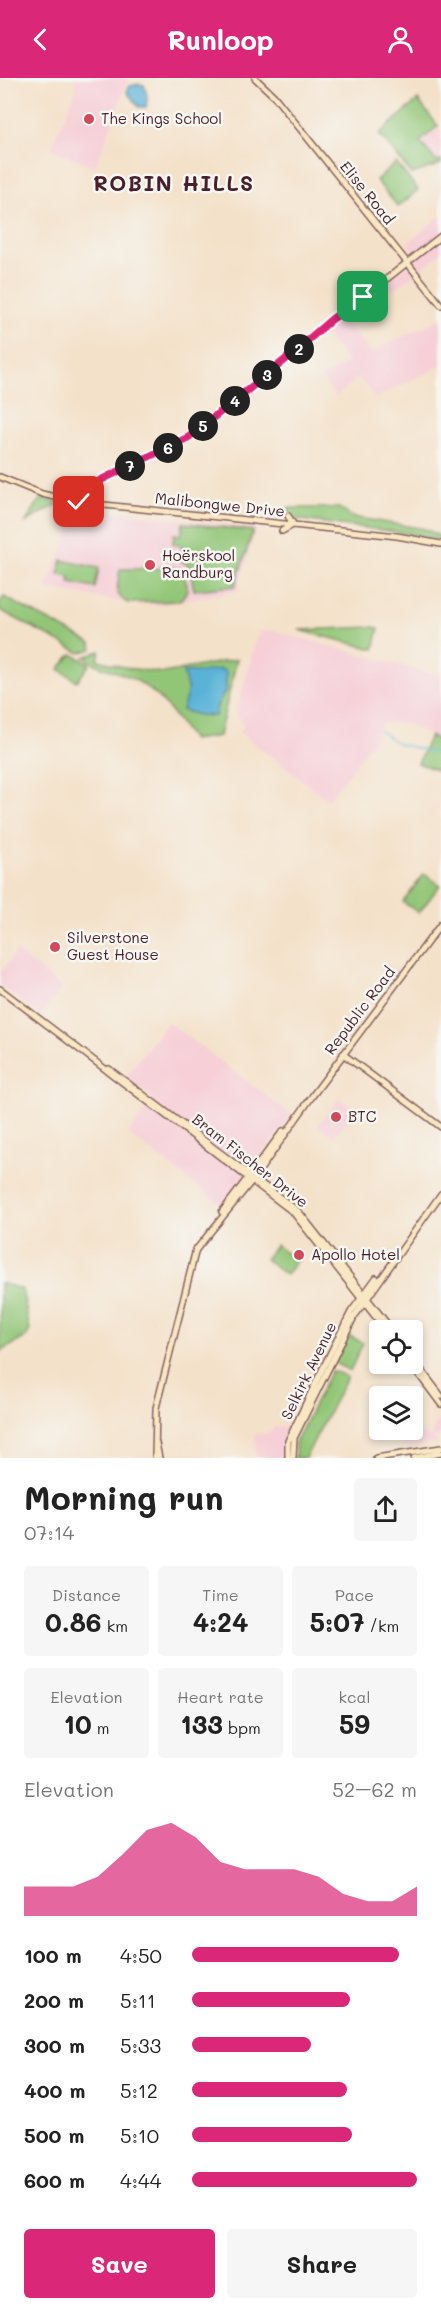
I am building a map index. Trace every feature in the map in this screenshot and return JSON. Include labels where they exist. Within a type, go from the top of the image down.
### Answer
[{"type":"main road","name":"Elise Road","points":[[255,78],[274,96],[441,305]]},
{"type":"main road","points":[[62,497],[189,437],[332,319],[441,236]]},
{"type":"main road","name":"Malibongwe Drive","points":[[0,476],[83,502],[291,521],[413,536],[441,544]]},
{"type":"main road","name":"Malibongwe Drive","points":[[0,476],[42,494],[83,502],[277,524],[291,521]]},
{"type":"main road","points":[[83,502],[92,487],[101,480]]},
{"type":"main road","points":[[277,524],[282,532],[291,521]]},
{"type":"main road","name":"Republic Road","points":[[157,1458],[156,1408],[195,1251],[296,1115],[300,1113],[438,933],[441,924]]},
{"type":"main road","name":"Bram Fischer Drive","points":[[0,989],[95,1060],[126,1080],[251,1178],[299,1212],[383,1320]]},
{"type":"main road","points":[[343,1054],[441,1127]]},
{"type":"main road","points":[[364,1298],[441,1194]]},
{"type":"main road","points":[[364,1298],[409,1236]]},
{"type":"main road","points":[[387,1269],[387,1280]]},
{"type":"main road","name":"Bram Fischer Drive","points":[[364,1298],[378,1320]]},
{"type":"main road","name":"Selkirk Avenue","points":[[293,1458],[294,1438],[364,1298]]},
{"type":"main road","name":"Selkirk Avenue","points":[[288,1458],[290,1437],[345,1324],[364,1298]]},
{"type":"main road","points":[[358,1310],[365,1309],[374,1315]]},
{"type":"main road","points":[[423,1372],[441,1396]]},
{"type":"main road","points":[[418,1374],[441,1404]]},
{"type":"main road","points":[[376,1458],[441,1448]]},
{"type":"main road","points":[[382,1450],[389,1456]]},
{"type":"main road","points":[[414,1458],[441,1453]]},
{"type":"shaded area","name":"The Kings School","points":[[74,78],[129,78],[95,167],[54,150],[52,146],[76,91]]},
{"type":"shaded area","points":[[439,128],[441,130],[441,159],[438,162],[422,142]]},
{"type":"shaded area","points":[[441,216],[441,253],[393,291],[386,282],[418,257],[407,243]]},
{"type":"shaded area","points":[[342,318],[371,353],[441,318],[441,366],[375,398],[359,377],[336,397],[321,378],[348,362],[323,332]]},
{"type":"shaded area","name":"Hoërskool Randburg","points":[[102,510],[256,529],[237,591],[160,605],[131,603],[46,589],[76,517],[91,518],[93,511]]},
{"type":"shaded area","points":[[270,630],[441,676],[441,740],[405,723],[382,723],[371,744],[328,800],[239,732],[244,725],[236,713],[258,632]]},
{"type":"shaded area","points":[[16,951],[62,988],[41,1016],[0,985],[0,974]]},
{"type":"shaded area","points":[[168,1022],[292,1115],[223,1206],[128,1134],[154,1099],[125,1077]]},
{"type":"shaded area","name":"BTC","points":[[339,1098],[354,1110],[334,1137],[318,1125]]},
{"type":"shaded area","points":[[438,1421],[441,1423],[441,1435],[433,1438],[438,1443],[406,1447],[402,1445],[403,1440],[423,1440],[423,1433],[431,1437]]},
{"type":"shaded area","points":[[287,1426],[291,1432],[286,1444],[282,1444],[286,1458],[257,1458],[254,1434],[268,1433],[273,1430],[273,1427]]},
{"type":"green space","points":[[418,100],[438,126],[420,142],[437,162],[441,160],[441,164],[412,174],[379,134]]},
{"type":"green space","points":[[396,163],[418,190],[398,207],[376,180]]},
{"type":"green space","points":[[40,499],[62,502],[26,522]]},
{"type":"green space","points":[[288,508],[339,508],[352,517],[425,529],[441,537],[441,541],[413,534],[293,519]]},
{"type":"green space","points":[[183,523],[253,531],[235,586],[194,590],[189,565],[181,561],[182,546],[173,544],[174,534],[181,535]]},
{"type":"green space","points":[[62,560],[99,568],[95,588],[69,583],[70,577],[59,575]]},
{"type":"green space","points":[[180,568],[187,587],[184,596],[179,601],[128,603],[119,596],[120,569]]},
{"type":"green space","points":[[4,597],[91,643],[92,649],[80,653],[0,610],[0,602]]},
{"type":"green space","points":[[379,628],[374,649],[299,630]]},
{"type":"green space","points":[[100,651],[98,660],[127,668],[164,673],[237,659],[219,736],[192,740],[155,694],[132,678],[97,665],[84,657]]},
{"type":"green space","points":[[72,654],[90,664],[77,681],[59,669]]},
{"type":"green space","points":[[430,736],[441,741],[441,772],[418,763]]},
{"type":"green space","points":[[424,874],[440,885],[419,913],[403,902]]},
{"type":"green space","points":[[276,1245],[296,1261],[286,1275],[265,1259]]},
{"type":"green space","points":[[0,1283],[22,1289],[30,1330],[26,1337],[0,1352]]},
{"type":"green space","points":[[348,1335],[363,1343],[350,1371],[336,1364],[335,1361]]},
{"type":"green space","points":[[331,1371],[347,1377],[305,1458],[295,1458],[295,1443]]},
{"type":"water","points":[[144,85],[146,91],[146,107],[139,107],[127,92],[130,86]]},
{"type":"water","points":[[220,669],[226,671],[226,690],[217,705],[215,716],[198,715],[182,710],[188,691],[183,672]]},
{"type":"waterway","points":[[380,731],[399,744],[441,754]]},
{"type":"place","name":"The Kings School","points":[[89,119]]},
{"type":"place","name":"Hoërskool Randburg","points":[[150,565]]},
{"type":"place","name":"Silverstone Guest House","points":[[55,947]]},
{"type":"place","name":"BTC","points":[[336,1117]]},
{"type":"place","name":"Apollo Hotel","points":[[299,1255]]},
{"type":"district","name":"ROBIN HILLS","points":[[174,184]]},
{"type":"route","points":[[79,502],[82,503],[92,487],[101,480],[189,437],[332,319],[363,297]]}]
